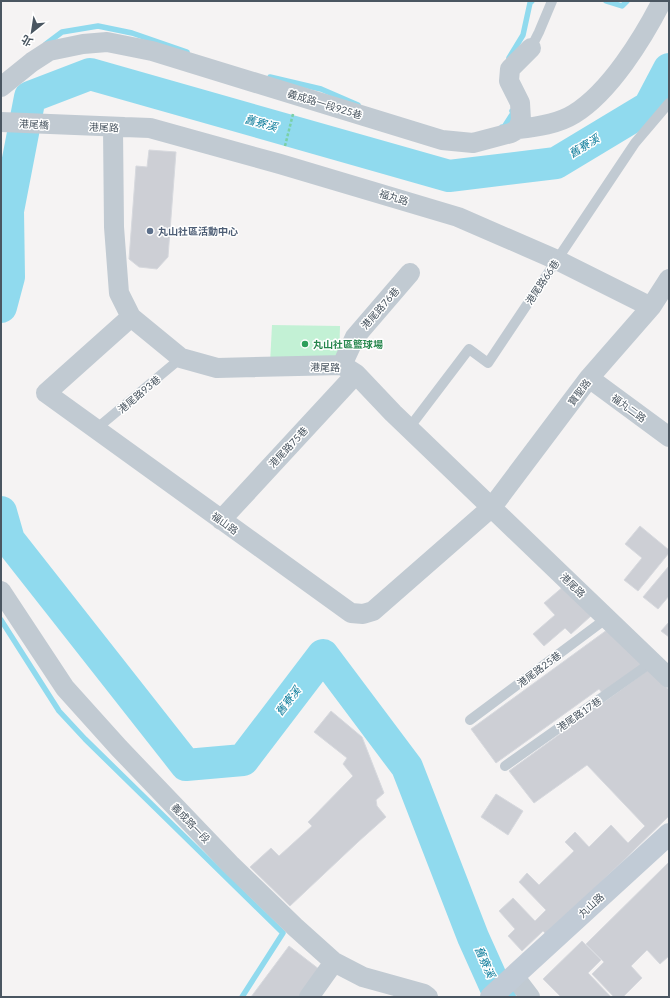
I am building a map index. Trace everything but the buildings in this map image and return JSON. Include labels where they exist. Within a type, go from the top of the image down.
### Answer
[{"type":"street","name":"義成路一段925巷","points":[[1,88],[32,62],[49,51],[84,44],[106,42],[152,51],[442,140],[473,143],[511,133],[518,129],[544,126],[573,114],[590,103],[625,61],[662,1]]},
{"type":"street","points":[[518,129],[521,120],[520,103],[509,81],[510,69],[531,48]]},
{"type":"street","name":"港尾橋","points":[[1,122],[67,126]]},
{"type":"street","name":"港尾路","points":[[67,126],[124,127]]},
{"type":"street","name":"福丸路","points":[[124,127],[150,128],[458,216],[557,260],[651,307]]},
{"type":"street","name":"港尾路","points":[[124,127],[113,129],[114,227],[119,293],[131,317],[181,358],[217,368],[349,370],[669,678]]},
{"type":"street","name":"港尾路76巷","points":[[349,370],[355,337],[410,273]]},
{"type":"street","name":"寶聖路","points":[[492,507],[589,378],[651,307],[669,279]]},
{"type":"street","name":"福山路","points":[[131,317],[46,393],[351,613],[363,614],[373,611],[492,507]]},
{"type":"street","name":"港尾路75巷","points":[[221,520],[349,370]]},
{"type":"street","name":"福丸二路","points":[[589,378],[669,437]]},
{"type":"street","name":"義成路一段","points":[[1,592],[65,688],[119,748],[230,864],[334,962],[363,977],[424,994],[428,997]]},
{"type":"street","name":"丸山路","points":[[491,997],[669,834]]},
{"type":"street","points":[[309,997],[334,962]]},
{"type":"street","points":[[514,976],[530,997]]},
{"type":"lane","points":[[531,48],[552,1]]},
{"type":"lane","name":"港尾路66巷","points":[[409,428],[469,349],[488,363],[635,143],[669,103]]},
{"type":"lane","name":"港尾路93巷","points":[[96,429],[181,358]]},
{"type":"lane","name":"港尾路25巷","points":[[470,720],[607,618]]},
{"type":"lane","name":"港尾路17巷","points":[[505,766],[652,662]]},
{"type":"path","points":[[280,164],[299,95]]},
{"type":"green space","name":"丸山社區籃球場","points":[[272,325],[340,326],[339,362],[270,364]]},
{"type":"waterway","points":[[509,58],[523,35],[530,3],[532,1]]},
{"type":"waterway","points":[[606,1],[622,6],[627,1]]},
{"type":"waterway","points":[[46,44],[62,32],[98,26],[132,33],[187,52]]},
{"type":"waterway","name":"舊寮溪","points":[[1,307],[9,277],[8,211],[30,97],[90,74],[449,176],[556,163],[649,107],[669,69]]},
{"type":"waterway","points":[[270,77],[321,89],[358,105]]},
{"type":"waterway","points":[[502,127],[504,127],[513,113],[512,111]]},
{"type":"waterway","name":"舊寮溪","points":[[1,206],[8,211]]},
{"type":"waterway","name":"舊寮溪","points":[[1,512],[9,540],[186,765],[243,760],[323,655],[407,767],[473,937],[500,997]]},
{"type":"waterway","points":[[1,620],[59,711],[85,739],[283,933],[242,997]]},
{"type":"place","name":"丸山社區活動中心","points":[[150,231]]},
{"type":"place","name":"丸山社區籃球場","points":[[305,344]]}]
